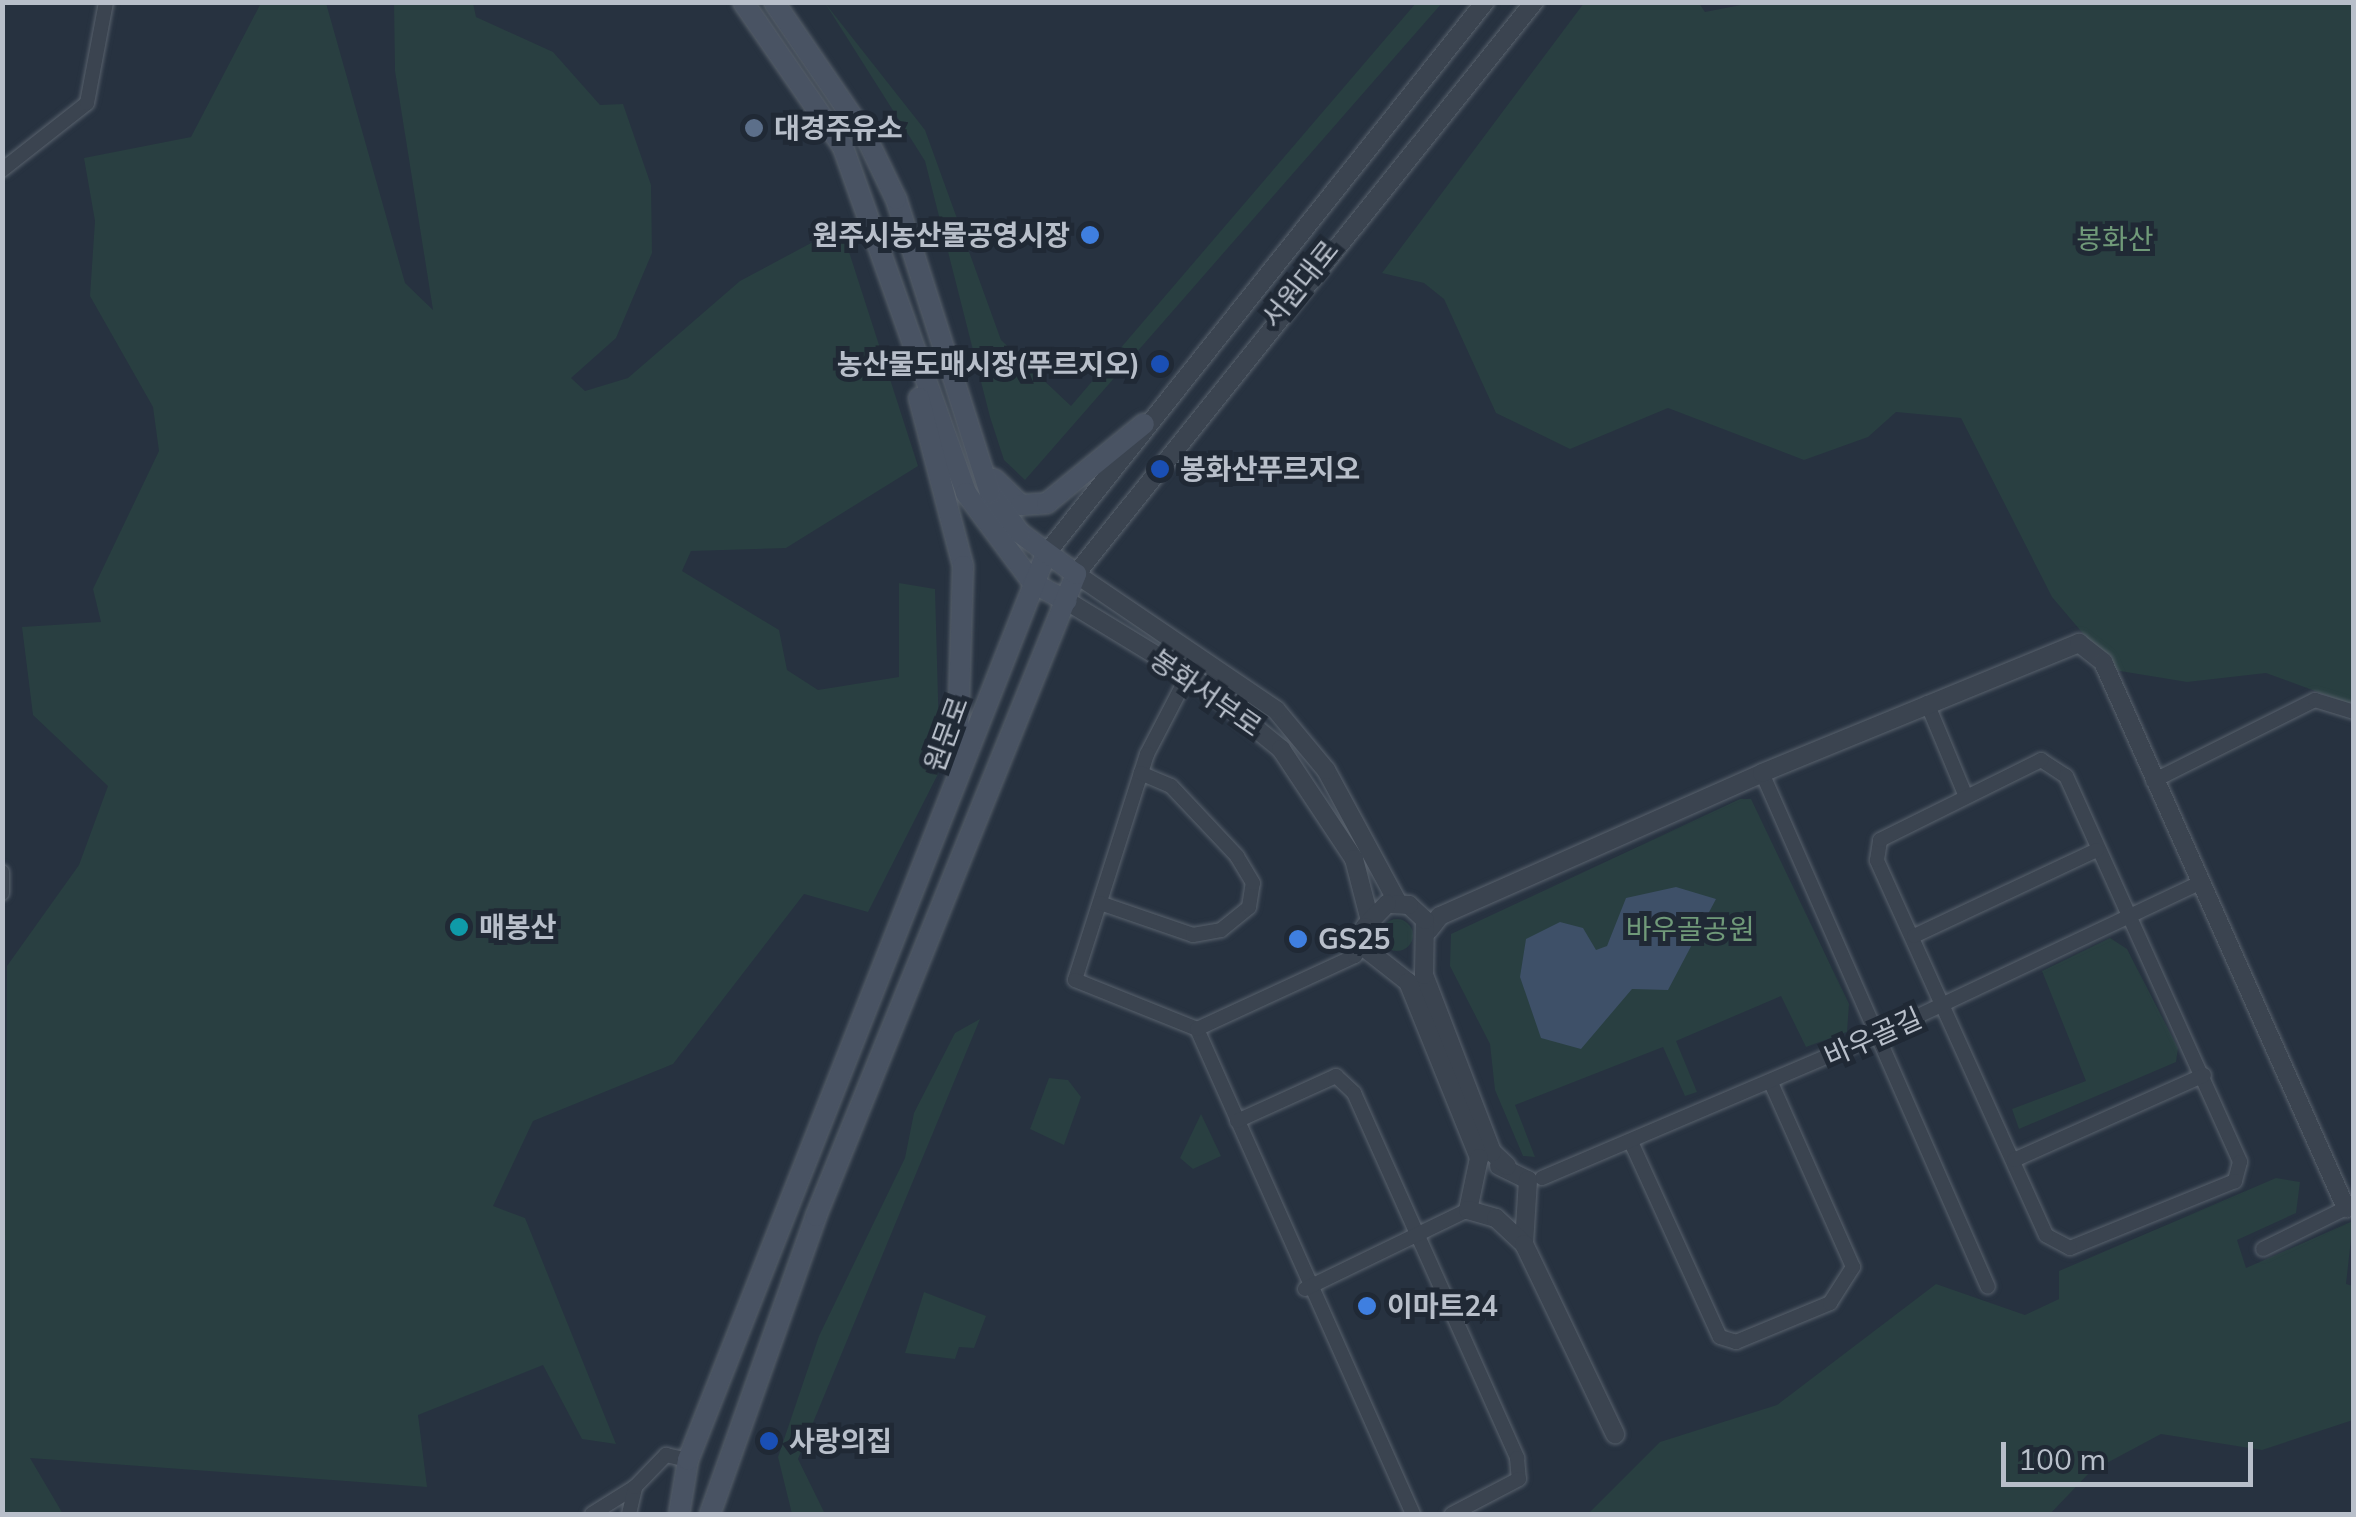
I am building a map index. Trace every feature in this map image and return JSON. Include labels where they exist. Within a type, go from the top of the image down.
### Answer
[{"type":"main road","points":[[743,2],[842,146],[869,208],[966,493],[1033,583],[1067,602]]},
{"type":"main road","points":[[710,1514],[816,1216],[1076,574],[1046,554],[990,493],[896,199],[866,137],[778,4],[757,22]]},
{"type":"main road","points":[[869,208],[963,566],[955,790]]},
{"type":"main road","points":[[975,448],[1002,491],[1021,505],[1047,503],[1144,424]]},
{"type":"main road","name":"원문로","points":[[679,1514],[688,1460],[1046,554]]},
{"type":"street","points":[[2,170],[87,103],[106,2]]},
{"type":"street","name":"서원대로","points":[[1046,554],[1144,424],[1485,2]]},
{"type":"street","name":"서원대로","points":[[1076,574],[1534,2]]},
{"type":"street","name":"봉화서부로","points":[[1076,574],[1276,710],[1326,770],[1398,903]]},
{"type":"street","name":"봉화서부로","points":[[1067,602],[1188,675],[1252,720],[1302,775],[1354,859],[1370,917]]},
{"type":"street","points":[[1524,1244],[1528,1202],[1542,1178],[1514,1170],[1492,1152],[1429,988],[1426,951],[1434,923],[1762,773],[2079,643],[2102,662],[2198,884],[2350,1206],[2263,1249]]},
{"type":"street","points":[[1188,675],[1141,773],[1075,980],[1196,1029],[1305,1289],[1413,1514]]},
{"type":"street","points":[[2152,781],[2315,700],[2354,712]]},
{"type":"street","points":[[1928,703],[1964,792]]},
{"type":"street","points":[[2051,762],[2097,850],[2238,1154],[2235,1181],[2070,1248],[2046,1235],[1947,1004],[1877,860],[1880,840],[1964,792],[2051,762]]},
{"type":"street","points":[[1100,903],[1193,935],[1221,930],[1250,907],[1253,882],[1237,856],[1171,786],[1141,773]]},
{"type":"street","points":[[1762,773],[1988,1287]]},
{"type":"street","points":[[1914,936],[2097,850]]},
{"type":"street","points":[[2,872],[2,893]]},
{"type":"street","name":"바우골길","points":[[1542,1178],[1771,1083],[2198,884]]},
{"type":"street","points":[[1196,1029],[1355,956],[1370,917],[1398,903],[1434,923]]},
{"type":"street","points":[[1364,938],[1385,966]]},
{"type":"street","points":[[1385,966],[1426,951]]},
{"type":"street","points":[[1305,1289],[1468,1210],[1478,1187],[1479,1158],[1408,982],[1385,966],[1355,956]]},
{"type":"street","points":[[2014,1160],[2204,1075]]},
{"type":"street","points":[[1237,1120],[1336,1076],[1348,1082],[1415,1239],[1517,1458],[1519,1479],[1452,1514]]},
{"type":"street","points":[[1631,1142],[1720,1338],[1736,1342],[1830,1303],[1853,1267],[1771,1083]]},
{"type":"street","points":[[1478,1187],[1514,1170]]},
{"type":"street","points":[[1514,1170],[1528,1202]]},
{"type":"street","points":[[1478,1187],[1492,1216],[1524,1244],[1615,1434]]},
{"type":"street","points":[[1468,1210],[1492,1216],[1528,1202]]},
{"type":"street","points":[[592,1514],[635,1487],[666,1456],[688,1460]]},
{"type":"street","points":[[629,1514],[635,1487]]},
{"type":"green space","name":"봉화산","points":[[1756,2],[2353,3],[2353,705],[2266,673],[2187,682],[2114,670],[2052,597],[1961,418],[1896,412],[1868,437],[1804,460],[1668,408],[1570,449],[1496,413],[1444,299],[1424,283],[1382,273],[1584,3],[1699,3],[1705,12]]},
{"type":"green space","points":[[261,3],[326,3],[405,283],[433,310],[395,71],[394,3],[473,3],[476,17],[553,52],[600,105],[623,104],[651,185],[652,253],[616,338],[571,378],[585,391],[628,378],[740,281],[841,227],[918,466],[786,548],[691,551],[682,571],[779,630],[787,670],[818,690],[899,677],[899,583],[935,589],[940,770],[868,912],[804,894],[673,1064],[533,1121],[493,1206],[525,1218],[616,1444],[582,1439],[543,1365],[418,1415],[427,1487],[30,1458],[63,1514],[3,1514],[7,966],[79,865],[108,786],[33,715],[22,627],[101,622],[93,589],[159,451],[153,407],[90,296],[95,221],[84,158],[191,137]]},
{"type":"green space","points":[[825,3],[925,130],[1001,340],[1071,406],[1416,3],[1442,3],[1025,480],[1004,460],[990,417],[925,161]]},
{"type":"green space","name":"바우골공원","points":[[1740,799],[1751,799],[1849,1004],[1847,1032],[1806,1047],[1781,996],[1676,1041],[1697,1092],[1685,1096],[1663,1047],[1515,1105],[1535,1157],[1523,1156],[1495,1090],[1490,1044],[1450,966],[1451,934]]},
{"type":"green space","points":[[1397,919],[1408,924],[1413,935],[1408,946],[1397,951],[1386,946],[1381,935],[1386,924]]},
{"type":"green space","points":[[2110,938],[2127,949],[2178,1048],[2176,1062],[2019,1129],[2012,1109],[2086,1081],[2042,971]]},
{"type":"green space","points":[[980,1019],[798,1459],[825,1514],[792,1514],[778,1457],[819,1336],[905,1158],[914,1113],[955,1033]]},
{"type":"green space","points":[[1049,1078],[1068,1080],[1081,1097],[1064,1145],[1030,1129]]},
{"type":"green space","points":[[1201,1114],[1221,1156],[1193,1169],[1180,1158]]},
{"type":"green space","points":[[2276,1178],[2300,1182],[2296,1213],[2237,1240],[2246,1268],[2353,1221],[2346,1284],[2353,1286],[2353,1420],[2262,1450],[2161,1434],[2090,1472],[2050,1514],[1588,1514],[1660,1442],[1777,1405],[1936,1284],[2025,1315],[2059,1299],[2059,1271]]},
{"type":"green space","points":[[924,1292],[986,1316],[974,1348],[959,1347],[955,1359],[905,1353]]},
{"type":"water","points":[[1676,887],[1716,899],[1668,990],[1632,989],[1581,1049],[1541,1038],[1520,977],[1526,939],[1560,922],[1583,928],[1596,950],[1607,946],[1626,898]]},
{"type":"place","name":"대경주유소","points":[[754,128]]},
{"type":"place","name":"원주시농산물공영시장","points":[[1090,235]]},
{"type":"place","name":"농산물도매시장(푸르지오)","points":[[1160,364]]},
{"type":"place","name":"봉화산푸르지오","points":[[1160,469]]},
{"type":"place","name":"매봉산","points":[[459,927]]},
{"type":"place","name":"GS25","points":[[1298,939]]},
{"type":"place","name":"이마트24","points":[[1367,1306]]},
{"type":"place","name":"사랑의집","points":[[769,1441]]}]
